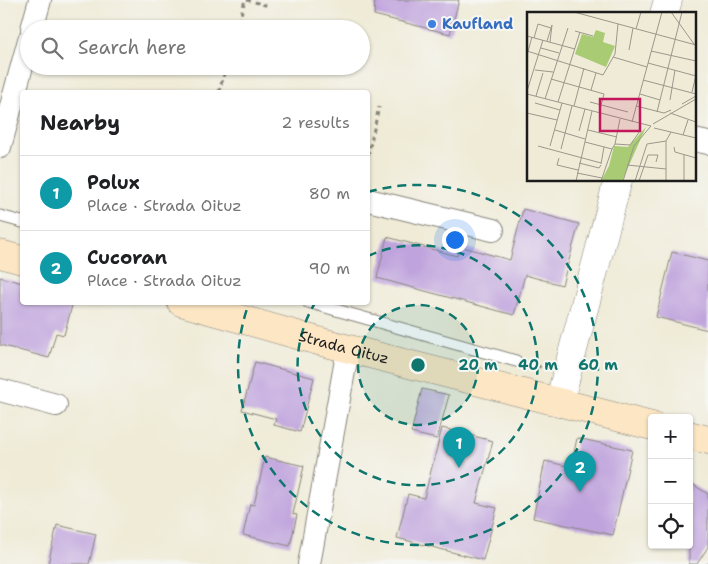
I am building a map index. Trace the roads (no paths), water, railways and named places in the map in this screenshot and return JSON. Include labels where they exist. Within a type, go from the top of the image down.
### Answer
[{"type":"main road","points":[[0,254],[20,259]]},
{"type":"main road","name":"Strada Oituz","points":[[192,305],[348,349],[648,425]]},
{"type":"main road","points":[[693,436],[708,440]]},
{"type":"street","points":[[34,20],[40,0]]},
{"type":"street","points":[[0,147],[20,75]]},
{"type":"street","points":[[559,404],[618,181]]},
{"type":"street","points":[[370,200],[493,230]]},
{"type":"street","points":[[309,564],[348,349]]},
{"type":"street","points":[[0,390],[56,405]]},
{"type":"lane","points":[[0,216],[20,221]]},
{"type":"lane","points":[[319,305],[516,361]]},
{"type":"place","name":"Kaufland","points":[[432,24]]},
{"type":"place","name":"Polux","points":[[459,468]]},
{"type":"place","name":"Cucoran","points":[[580,492]]}]
